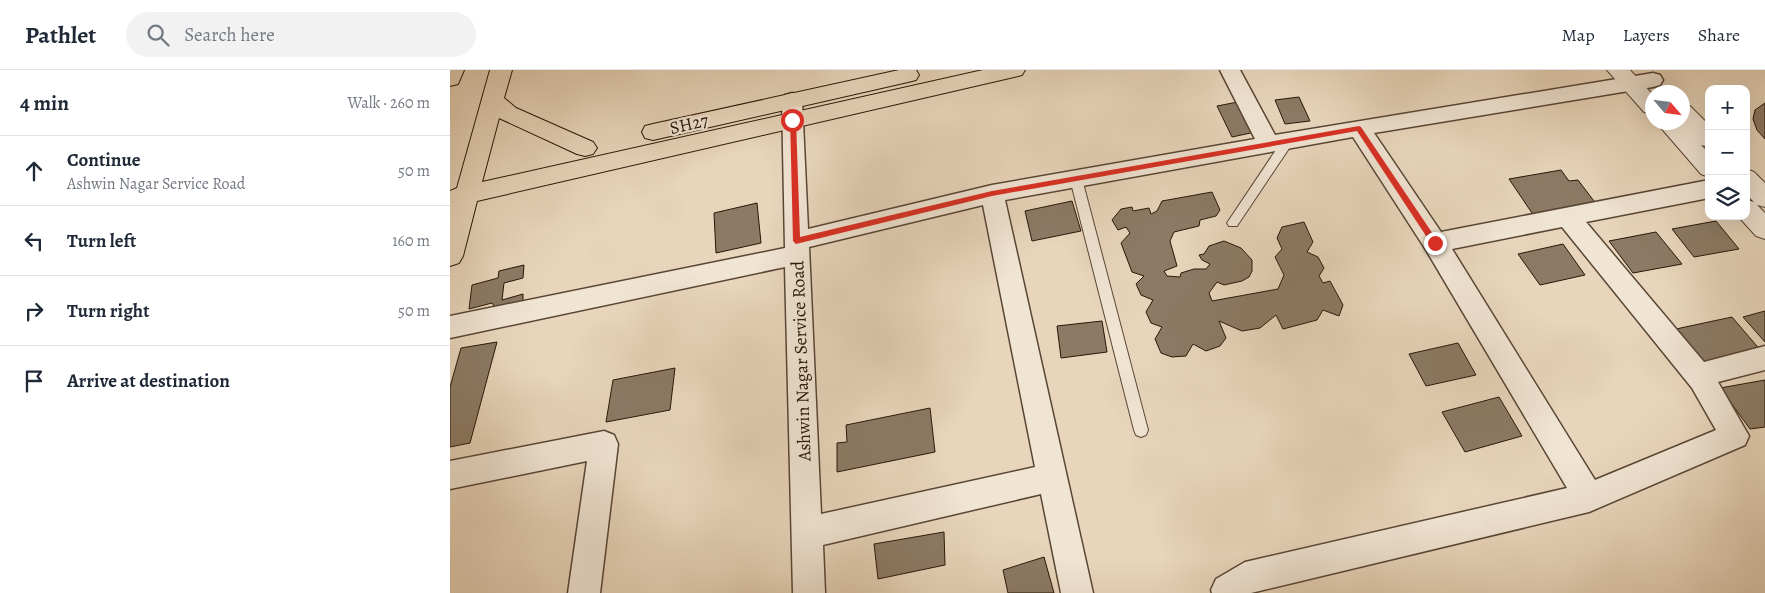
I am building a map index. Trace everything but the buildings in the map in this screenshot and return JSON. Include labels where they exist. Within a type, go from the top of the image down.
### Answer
[{"type":"main road","points":[[450,78],[453,70]]},
{"type":"main road","points":[[450,256],[460,187],[493,100],[501,70]]},
{"type":"main road","name":"SH27","points":[[460,187],[585,148],[792,110],[930,70]]},
{"type":"main road","points":[[460,187],[792,110],[1014,70]]},
{"type":"main road","points":[[493,100],[508,113],[585,148]]},
{"type":"street","points":[[1230,70],[1279,143]]},
{"type":"street","points":[[450,327],[797,248],[992,194],[1642,79]]},
{"type":"street","name":"Ashwin Nagar Service Road","points":[[792,110],[809,593]]},
{"type":"street","points":[[1690,119],[1705,135]]},
{"type":"street","points":[[1359,128],[1435,243],[1589,497]]},
{"type":"street","points":[[1674,130],[1705,164]]},
{"type":"street","points":[[1435,243],[1705,190]]},
{"type":"street","points":[[992,194],[1077,593]]},
{"type":"street","points":[[1750,213],[1765,229]]},
{"type":"street","points":[[1228,593],[1228,590],[1245,578],[1589,497],[1735,436],[1698,375],[1567,216]]},
{"type":"street","points":[[1698,375],[1765,358]]},
{"type":"street","points":[[450,475],[604,444],[584,593]]},
{"type":"street","points":[[807,533],[1052,477]]},
{"type":"lane","points":[[1234,223],[1279,143]]},
{"type":"lane","points":[[1076,179],[1141,430]]},
{"type":"route","points":[[792,120],[796,241],[992,194],[1359,128],[1435,243]]}]
